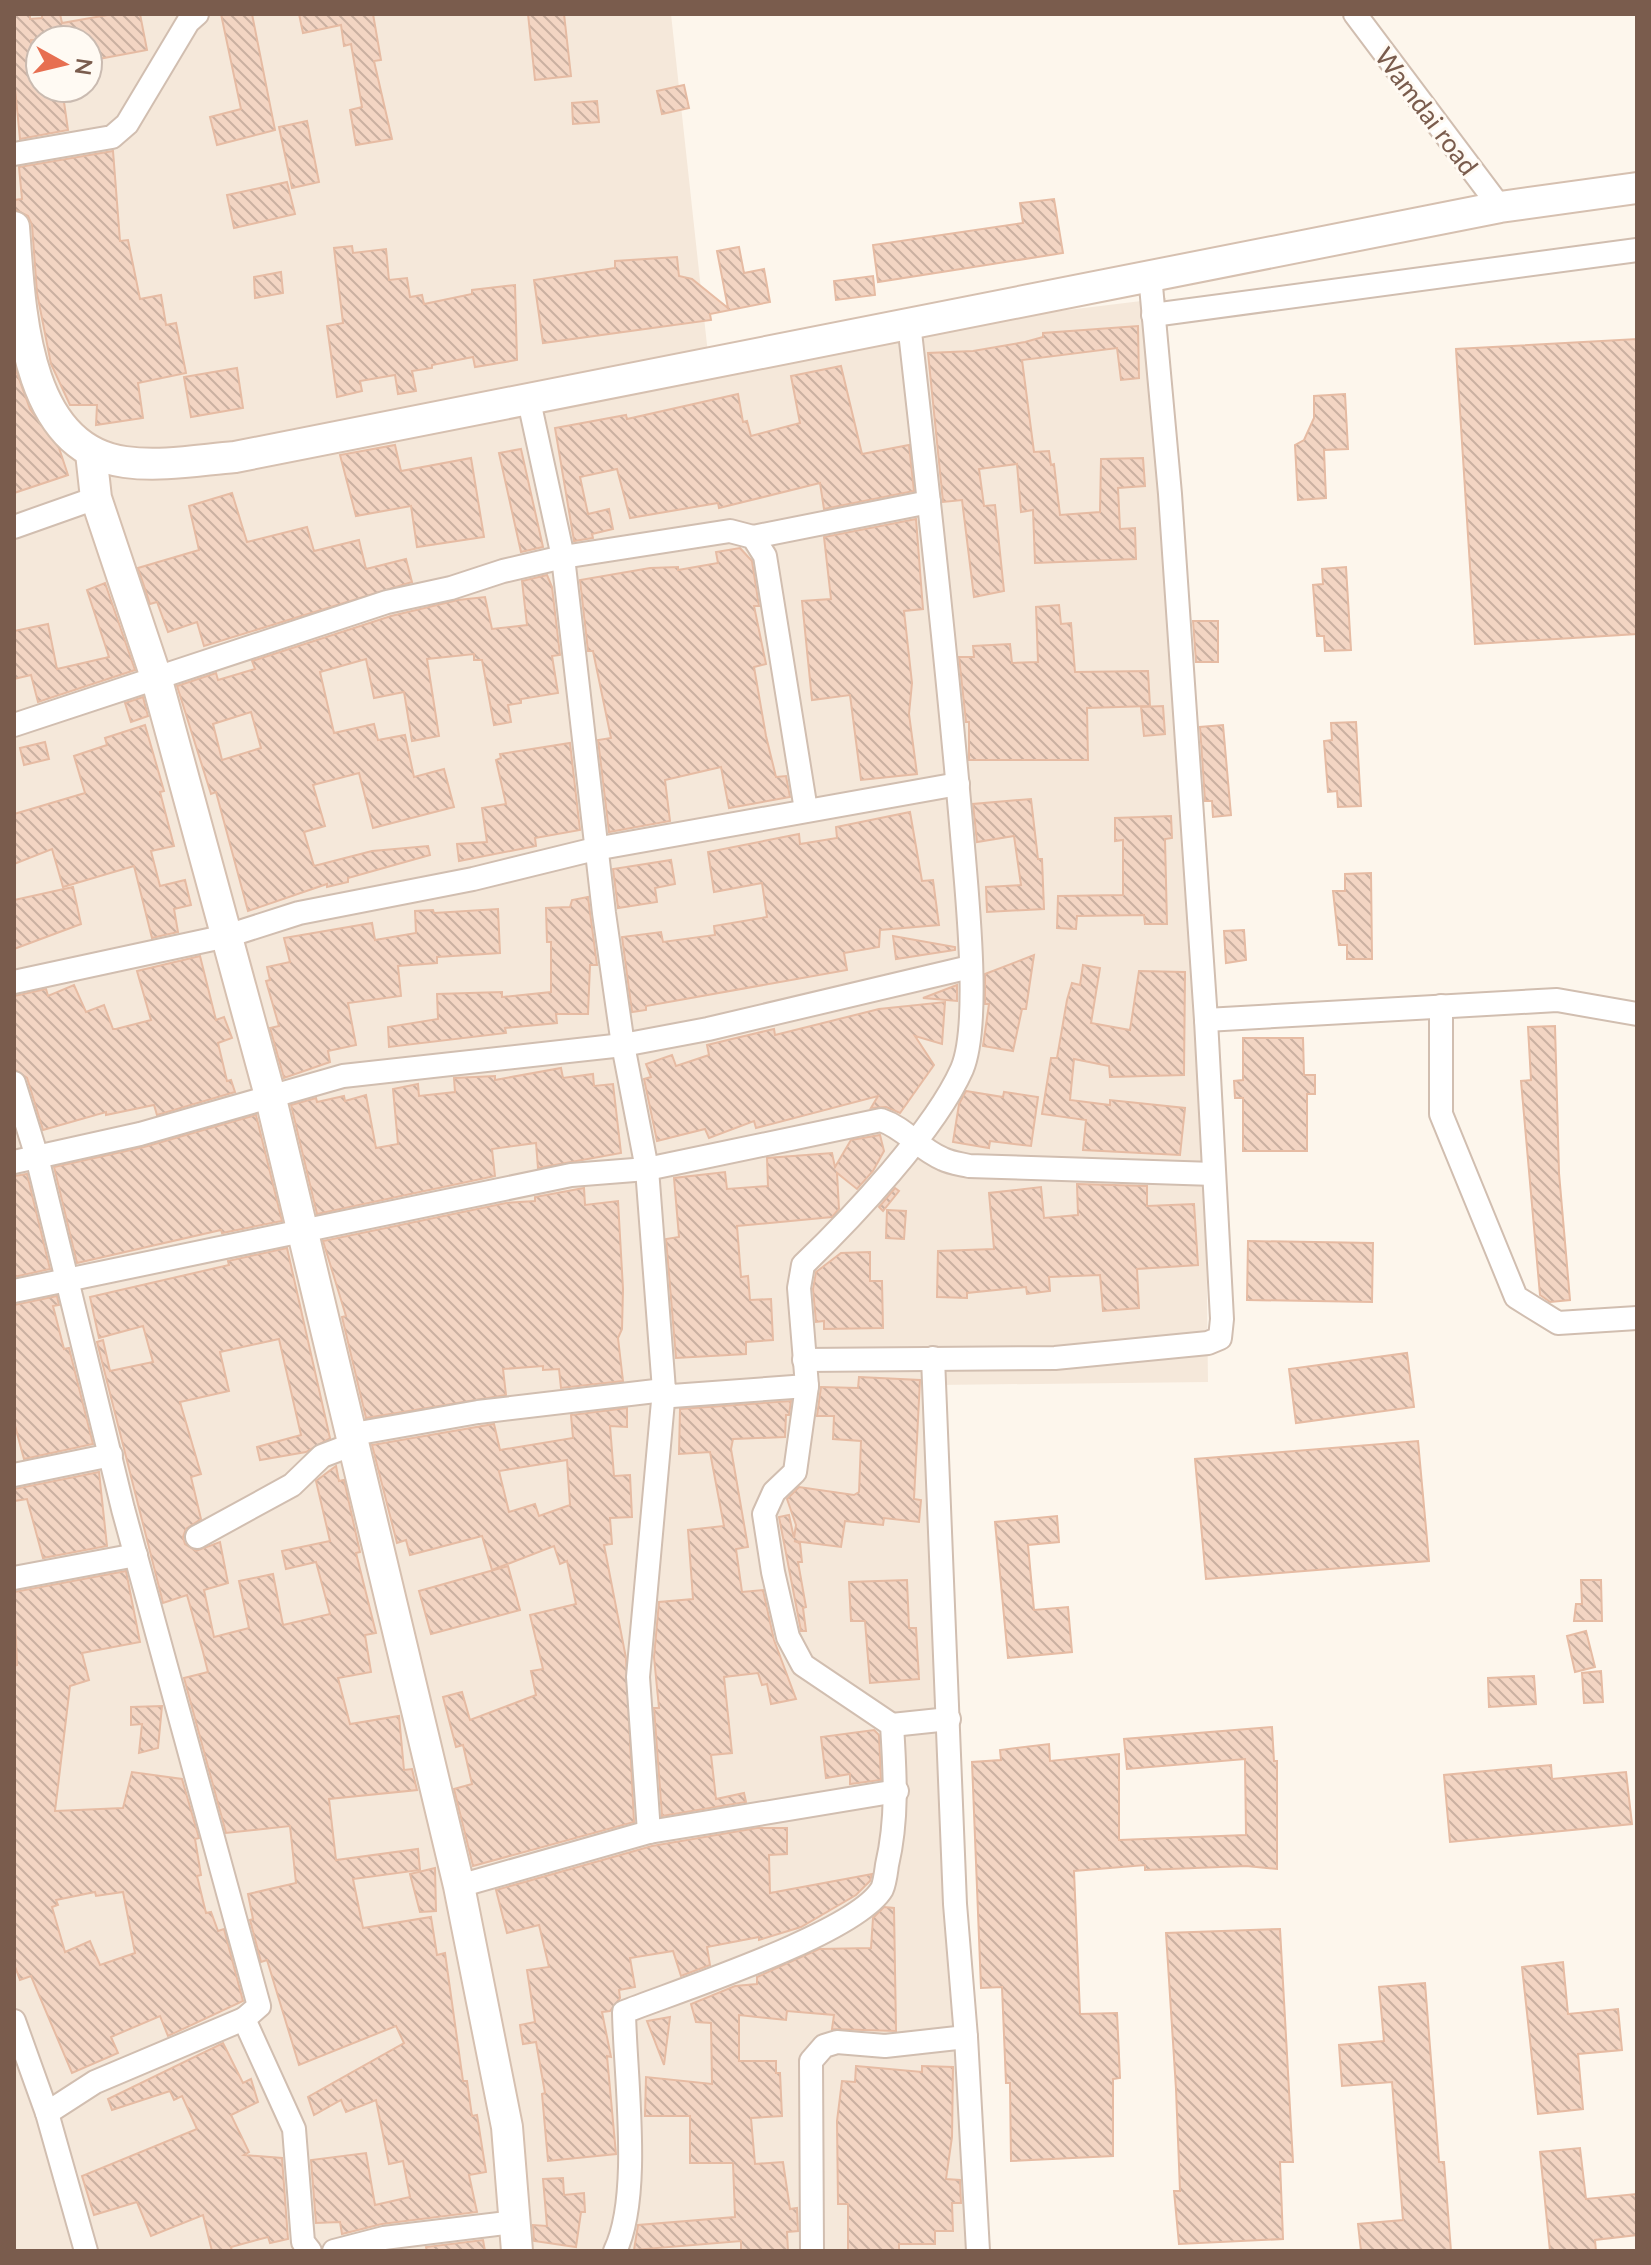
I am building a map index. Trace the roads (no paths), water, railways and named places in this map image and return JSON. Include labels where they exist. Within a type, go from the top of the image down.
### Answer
[{"type":"street","points":[[14,154],[112,137],[127,124],[188,22],[197,14]]},
{"type":"street","name":"Wamdai road","points":[[1355,14],[1500,207]]},
{"type":"street","points":[[14,227],[20,343],[38,385],[65,432],[91,453],[123,462],[146,463],[235,457],[1500,207],[1637,188]]},
{"type":"street","points":[[1153,315],[1637,250]]},
{"type":"street","points":[[804,1360],[1055,1358],[1208,1343],[1220,1338],[1222,1319],[1206,1020],[1170,494],[1150,275]]},
{"type":"street","points":[[909,323],[958,784],[970,967],[968,1037],[962,1068],[915,1142],[803,1265],[799,1288],[807,1386],[795,1472],[774,1492],[764,1514],[788,1637],[803,1665],[892,1725],[949,1719]]},
{"type":"street","points":[[529,401],[563,557],[595,849],[623,1045],[647,1169],[664,1390],[638,1677],[649,1832]]},
{"type":"street","points":[[91,453],[96,498],[156,677],[271,1099],[349,1440],[459,1886],[507,2127],[515,2236],[384,2238],[334,2251]]},
{"type":"street","points":[[14,527],[96,498]]},
{"type":"street","points":[[14,725],[387,602],[451,588],[503,571],[563,557],[730,531],[753,537],[929,502]]},
{"type":"street","points":[[753,537],[765,556],[806,810]]},
{"type":"street","points":[[14,982],[227,936],[299,913],[473,879],[595,849],[958,784]]},
{"type":"street","points":[[14,1162],[271,1099],[343,1076],[623,1045],[708,1029],[970,967]]},
{"type":"street","points":[[1206,1020],[1557,1000],[1637,1014]]},
{"type":"street","points":[[1441,1006],[1441,1114],[1516,1297],[1558,1323],[1637,1318]]},
{"type":"street","points":[[14,1083],[37,1157],[136,1555],[259,2006],[244,2019],[95,2082],[47,2113]]},
{"type":"street","points":[[14,1291],[571,1175],[647,1169],[881,1120],[899,1126],[915,1142],[943,1159],[969,1166],[1214,1174]]},
{"type":"street","points":[[933,1358],[955,1904],[978,2251]]},
{"type":"street","points":[[197,1537],[292,1485],[322,1456],[349,1440],[478,1412],[664,1390],[672,1396],[807,1386]]},
{"type":"street","points":[[14,1475],[111,1455]]},
{"type":"street","points":[[14,1578],[136,1555]]},
{"type":"street","points":[[615,2251],[623,2234],[629,2157],[624,2012],[747,1968],[862,1909],[882,1888],[894,1835],[897,1791],[892,1725]]},
{"type":"street","points":[[459,1886],[649,1832],[897,1791]]},
{"type":"street","points":[[244,2019],[294,2129],[303,2242],[310,2251]]},
{"type":"street","points":[[14,2021],[47,2113],[86,2251]]},
{"type":"street","points":[[812,2251],[811,2061],[824,2046],[837,2042],[885,2046],[966,2037]]}]
